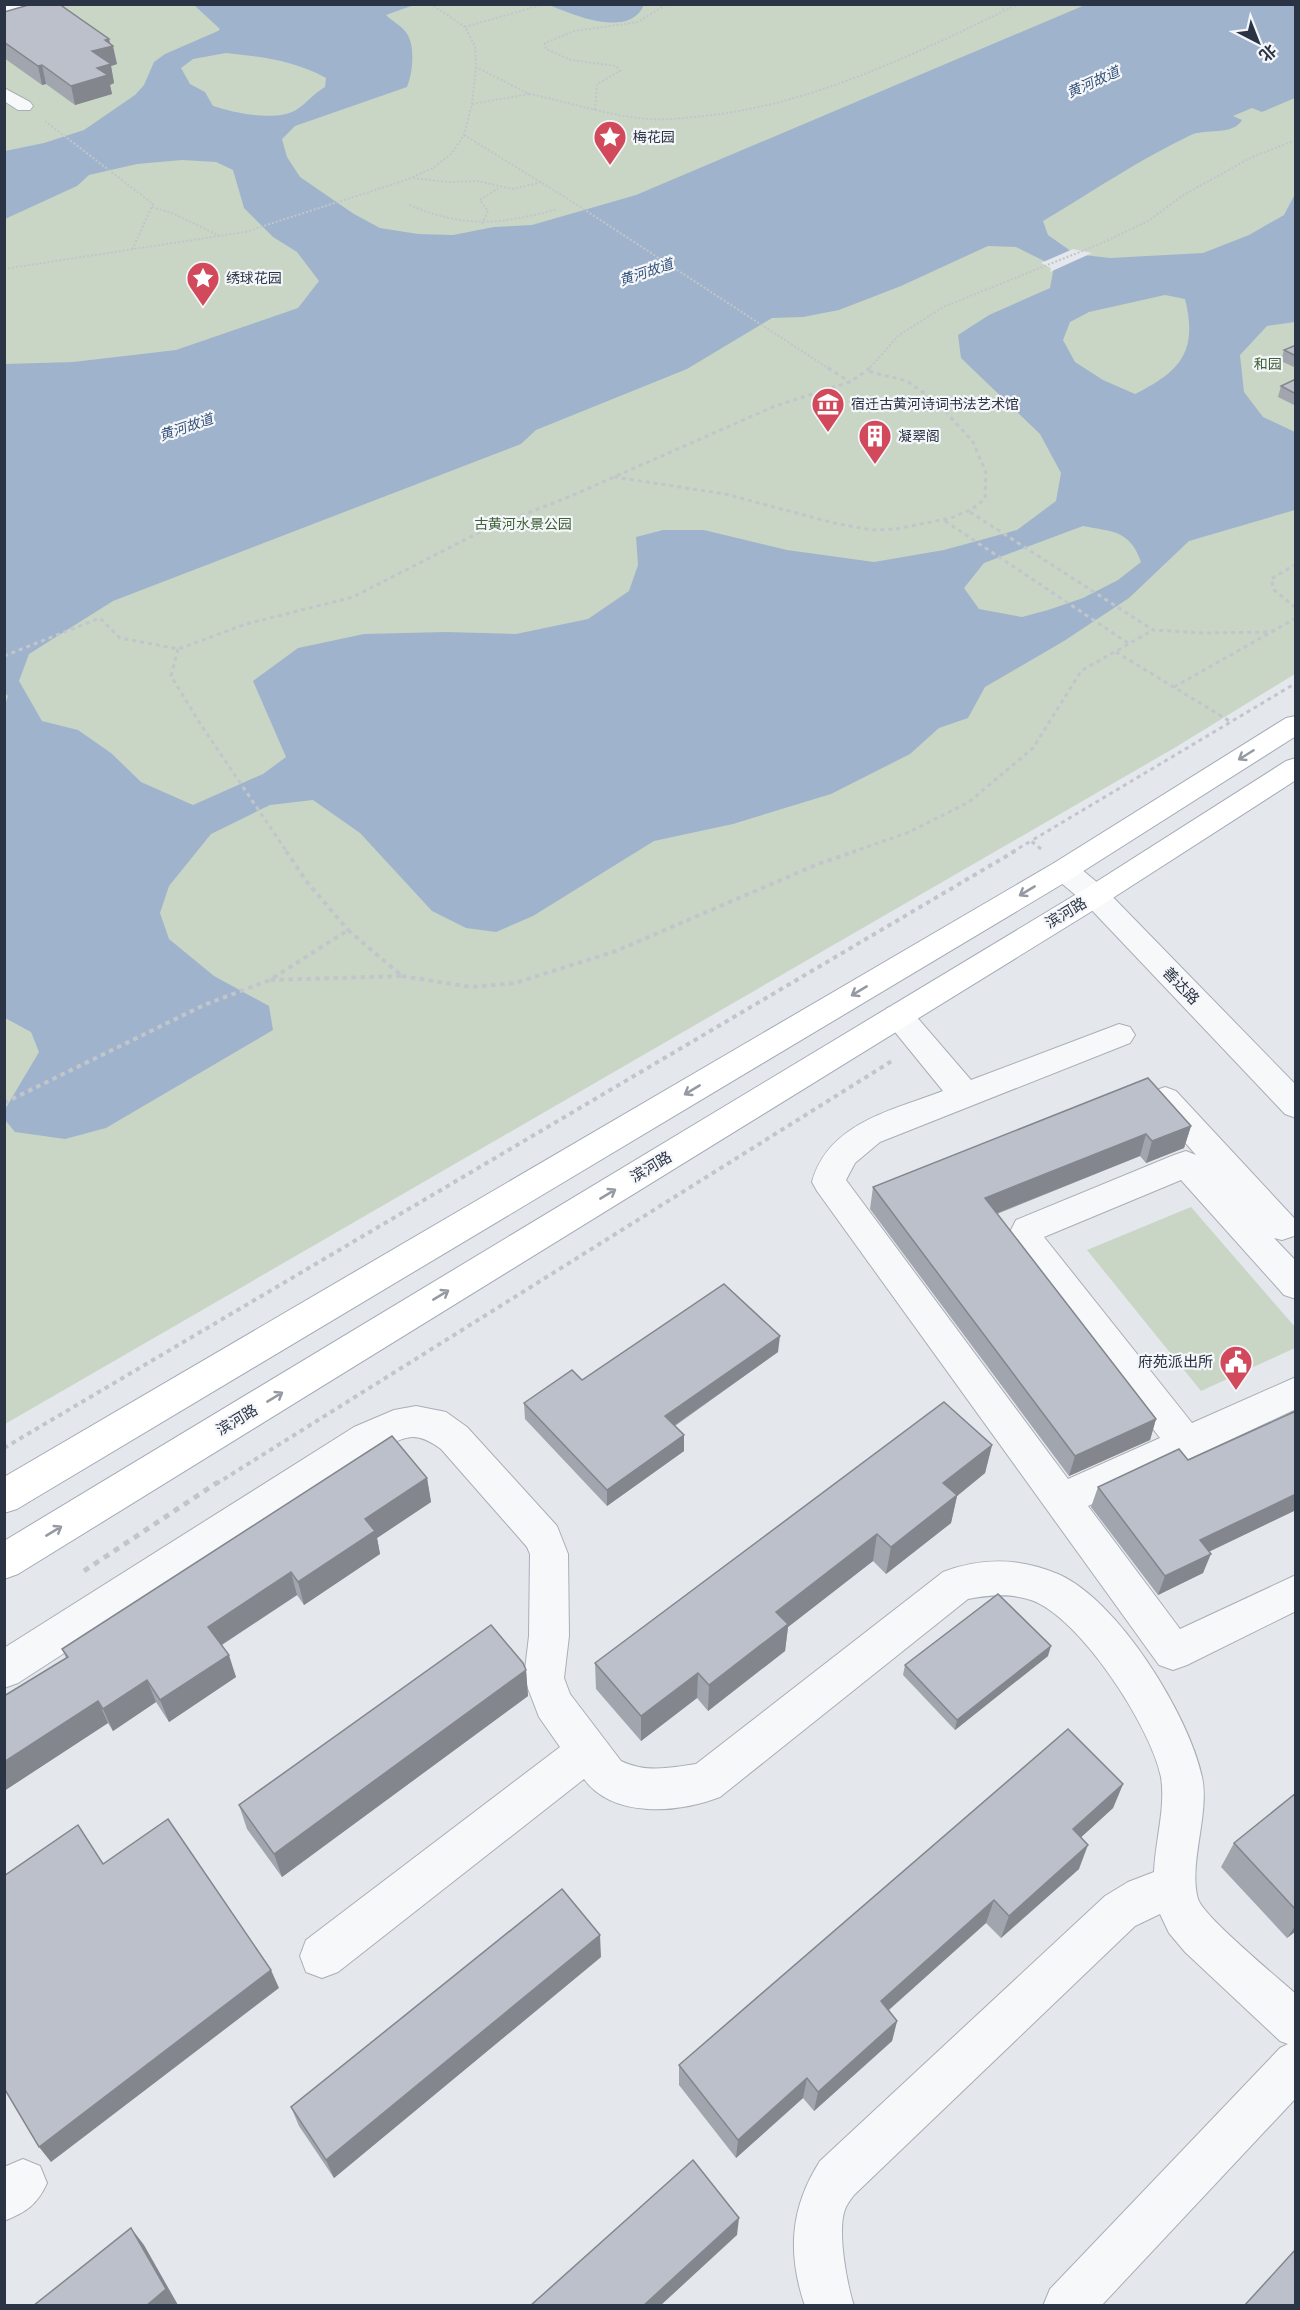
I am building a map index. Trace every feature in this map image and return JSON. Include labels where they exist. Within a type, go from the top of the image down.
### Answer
[{"type":"main road","points":[[4,1497],[1064,870],[1296,724]]},
{"type":"main road","name":"滨河路","points":[[4,1562],[1095,896],[1296,767]]},
{"type":"street","points":[[4,8],[17,4]]},
{"type":"street","points":[[4,93],[24,106]]},
{"type":"street","name":"善达路","points":[[1064,870],[1095,896],[1296,1106]]},
{"type":"street","points":[[898,1016],[965,1095]]},
{"type":"street","points":[[1119,1035],[868,1133],[840,1157],[831,1170],[829,1182],[1173,1652],[1296,1592]]},
{"type":"street","points":[[1165,1099],[1277,1229],[1296,1286]]},
{"type":"street","points":[[1186,1443],[1025,1236],[1028,1229],[1186,1164],[1277,1229]]},
{"type":"street","points":[[1062,1500],[1296,1392]]},
{"type":"street","points":[[4,1670],[367,1438],[394,1425],[416,1421],[433,1423],[454,1438],[543,1538],[549,1554],[549,1636],[544,1678],[553,1704],[606,1775],[628,1786],[660,1790],[705,1783],[957,1584],[981,1578],[1015,1579],[1045,1587],[1073,1603],[1099,1631],[1139,1684],[1165,1728],[1182,1779],[1176,1888],[1178,1908],[1193,1930],[1296,2025]]},
{"type":"street","points":[[322,1956],[588,1751]]},
{"type":"street","points":[[830,2306],[820,2266],[819,2237],[824,2200],[837,2178],[1120,1911],[1143,1897],[1176,1888]]},
{"type":"street","points":[[1067,2306],[1296,2064]]},
{"type":"path","points":[[4,269],[245,232],[412,178],[440,163],[452,153],[464,135],[472,104],[476,67],[475,46],[465,27],[430,4]]},
{"type":"path","points":[[595,110],[593,90],[598,82],[620,71],[616,66],[573,61],[555,55],[546,49],[545,42],[574,31],[638,22],[667,4]]},
{"type":"path","points":[[1002,4],[1004,12]]},
{"type":"path","points":[[476,67],[529,94],[618,115],[661,119],[714,116],[789,101],[862,75],[1019,4]]},
{"type":"path","points":[[465,27],[543,5]]},
{"type":"path","points":[[472,104],[529,94]]},
{"type":"path","points":[[53,127],[153,204],[132,251]]},
{"type":"path","points":[[464,135],[568,199],[850,382]]},
{"type":"path","points":[[4,656],[100,618],[120,638],[178,649],[246,624],[353,597],[482,531],[614,477],[775,406],[850,382],[867,371],[898,336],[943,307],[1102,243],[1148,221],[1182,196],[1252,157],[1296,140]]},
{"type":"path","points":[[412,178],[448,182],[477,181],[513,189],[540,182]]},
{"type":"path","points":[[482,224],[488,211],[480,200],[501,187]]},
{"type":"path","points":[[409,205],[445,220],[482,224],[516,220],[557,209]]},
{"type":"path","points":[[152,207],[174,214],[221,236]]},
{"type":"path","points":[[614,477],[696,488],[742,497],[785,511],[843,525],[891,530],[944,520],[970,512],[985,499],[986,473],[973,442],[938,403],[907,381],[867,371]]},
{"type":"path","points":[[970,512],[1153,630],[1203,633],[1271,632]]},
{"type":"path","points":[[944,520],[1128,643]]},
{"type":"path","points":[[1296,564],[1272,579],[1274,590],[1296,608]]},
{"type":"path","points":[[1174,687],[1296,618]]},
{"type":"path","points":[[270,980],[402,976],[471,987],[515,983],[616,951],[818,864],[907,832],[969,802],[1033,748],[1081,671],[1153,630]]},
{"type":"path","points":[[178,649],[171,676],[201,725],[307,882],[348,930],[402,976]]},
{"type":"path","points":[[1116,651],[1231,722]]},
{"type":"path","points":[[4,1448],[1296,683]]},
{"type":"path","points":[[1031,841],[1064,870]]},
{"type":"path","points":[[4,1103],[204,1005],[270,980],[348,930]]},
{"type":"path","points":[[78,1575],[195,1497],[921,1043]]},
{"type":"green space","name":"古黄河水景公园","points":[[36,4],[1295,5],[1295,674],[1176,747],[5,1424],[5,13]]},
{"type":"green space","points":[[1191,1207],[1295,1327],[1295,1348],[1201,1391],[1087,1250]]},
{"type":"water","name":"黄河故道","points":[[194,5],[414,5],[386,15],[405,31],[411,43],[412,66],[407,87],[295,126],[282,139],[287,157],[300,177],[354,214],[380,228],[418,234],[453,235],[494,227],[532,225],[636,195],[1085,5],[1295,5],[1295,98],[1262,112],[1252,108],[1233,116],[1242,120],[1232,128],[1197,133],[1172,144],[1043,221],[1048,235],[1075,254],[1110,258],[1203,253],[1249,235],[1284,215],[1295,194],[1295,322],[1267,326],[1240,355],[1244,392],[1263,417],[1295,432],[1295,510],[1189,541],[1129,598],[1064,641],[985,687],[968,718],[939,728],[910,754],[831,794],[733,824],[654,841],[533,916],[496,932],[466,928],[432,911],[360,833],[313,800],[270,805],[211,834],[169,886],[160,913],[169,939],[214,976],[269,1006],[273,1030],[106,1128],[65,1139],[15,1132],[5,1120],[4,1111],[39,1052],[31,1032],[5,1018],[4,708],[8,696],[4,692],[5,364],[73,362],[176,350],[298,308],[319,281],[297,252],[273,237],[244,208],[233,170],[216,162],[182,160],[137,164],[89,175],[77,186],[5,219],[5,151],[44,143],[84,130],[135,95],[144,85],[154,62],[165,54],[220,29]],"holes":[[[226,53],[277,60],[302,67],[326,78],[325,87],[296,110],[287,114],[266,116],[232,111],[213,106],[205,92],[190,84],[181,68],[193,59]],[[988,246],[1016,247],[1054,266],[1050,288],[989,315],[958,335],[961,358],[1040,434],[1061,473],[1056,501],[1017,530],[944,550],[874,562],[787,550],[704,530],[663,530],[636,537],[638,565],[629,591],[588,619],[516,634],[446,632],[364,634],[298,648],[253,681],[286,757],[263,774],[193,805],[141,782],[111,753],[78,730],[42,721],[19,681],[29,654],[113,601],[521,444],[536,430],[687,369],[772,318],[803,317],[839,310],[901,286]],[[1165,295],[1185,299],[1189,333],[1187,346],[1174,368],[1164,377],[1135,394],[1103,380],[1075,362],[1063,340],[1070,322],[1089,312]],[[1083,526],[1112,532],[1126,538],[1132,544],[1141,562],[1118,580],[1083,598],[1022,617],[979,609],[964,588],[984,563]]]},
{"type":"water","points":[[549,5],[644,5],[637,15],[626,21],[614,23],[600,22]]},
{"type":"pier","points":[[1073,249],[1092,253],[1050,272],[1051,268],[1041,263]]},
{"type":"building","points":[[32,4],[59,4],[109,39],[105,40],[113,46],[92,51],[111,64],[97,68],[108,75],[71,86],[4,42],[4,12]]},
{"type":"building","points":[[1296,345],[1296,356],[1284,350]]},
{"type":"building","points":[[1296,379],[1296,394],[1281,386]]},
{"type":"building","points":[[1148,1078],[1191,1126],[1152,1141],[1146,1134],[985,1198],[1156,1419],[1075,1456],[873,1187]]},
{"type":"building","points":[[724,1284],[780,1336],[665,1416],[684,1435],[607,1490],[524,1403],[572,1370],[582,1380]]},
{"type":"building","points":[[944,1402],[992,1445],[943,1483],[957,1495],[891,1547],[877,1534],[776,1612],[788,1624],[709,1685],[698,1673],[641,1716],[595,1663]]},
{"type":"building","points":[[1296,1411],[1296,1494],[1200,1540],[1211,1554],[1165,1576],[1098,1487],[1179,1449],[1188,1460]]},
{"type":"building","points":[[392,1436],[427,1478],[365,1519],[375,1531],[298,1582],[291,1572],[208,1627],[229,1655],[160,1700],[147,1680],[103,1709],[98,1701],[4,1762],[4,1696],[68,1657],[62,1649]]},
{"type":"building","points":[[998,1594],[1051,1646],[957,1720],[905,1665]]},
{"type":"building","points":[[491,1625],[523,1663],[526,1670],[274,1854],[239,1805]]},
{"type":"building","points":[[1068,1729],[1123,1784],[1073,1829],[1088,1845],[1009,1916],[994,1900],[881,2001],[897,2021],[818,2092],[807,2078],[738,2140],[679,2065]]},
{"type":"building","points":[[1296,1793],[1296,1910],[1234,1843]]},
{"type":"building","points":[[168,1819],[271,1970],[39,2147],[4,2088],[4,1876],[78,1825],[103,1864]]},
{"type":"building","points":[[562,1889],[600,1935],[326,2160],[291,2107]]},
{"type":"building","points":[[693,2160],[739,2218],[643,2306],[530,2306]]},
{"type":"building","points":[[131,2228],[166,2289],[146,2306],[33,2306]]},
{"type":"building","points":[[1296,2249],[1296,2306],[1244,2306]]},
{"type":"place","name":"梅花园","points":[[610,166]]},
{"type":"place","name":"绣球花园","points":[[203,307]]},
{"type":"place","name":"宿迁古黄河诗词书法艺术馆","points":[[828,433]]},
{"type":"place","name":"凝翠阁","points":[[875,465]]},
{"type":"place","name":"府苑派出所","points":[[1236,1391]]},
{"type":"park label","name":"和园","points":[[1268,364]]}]
